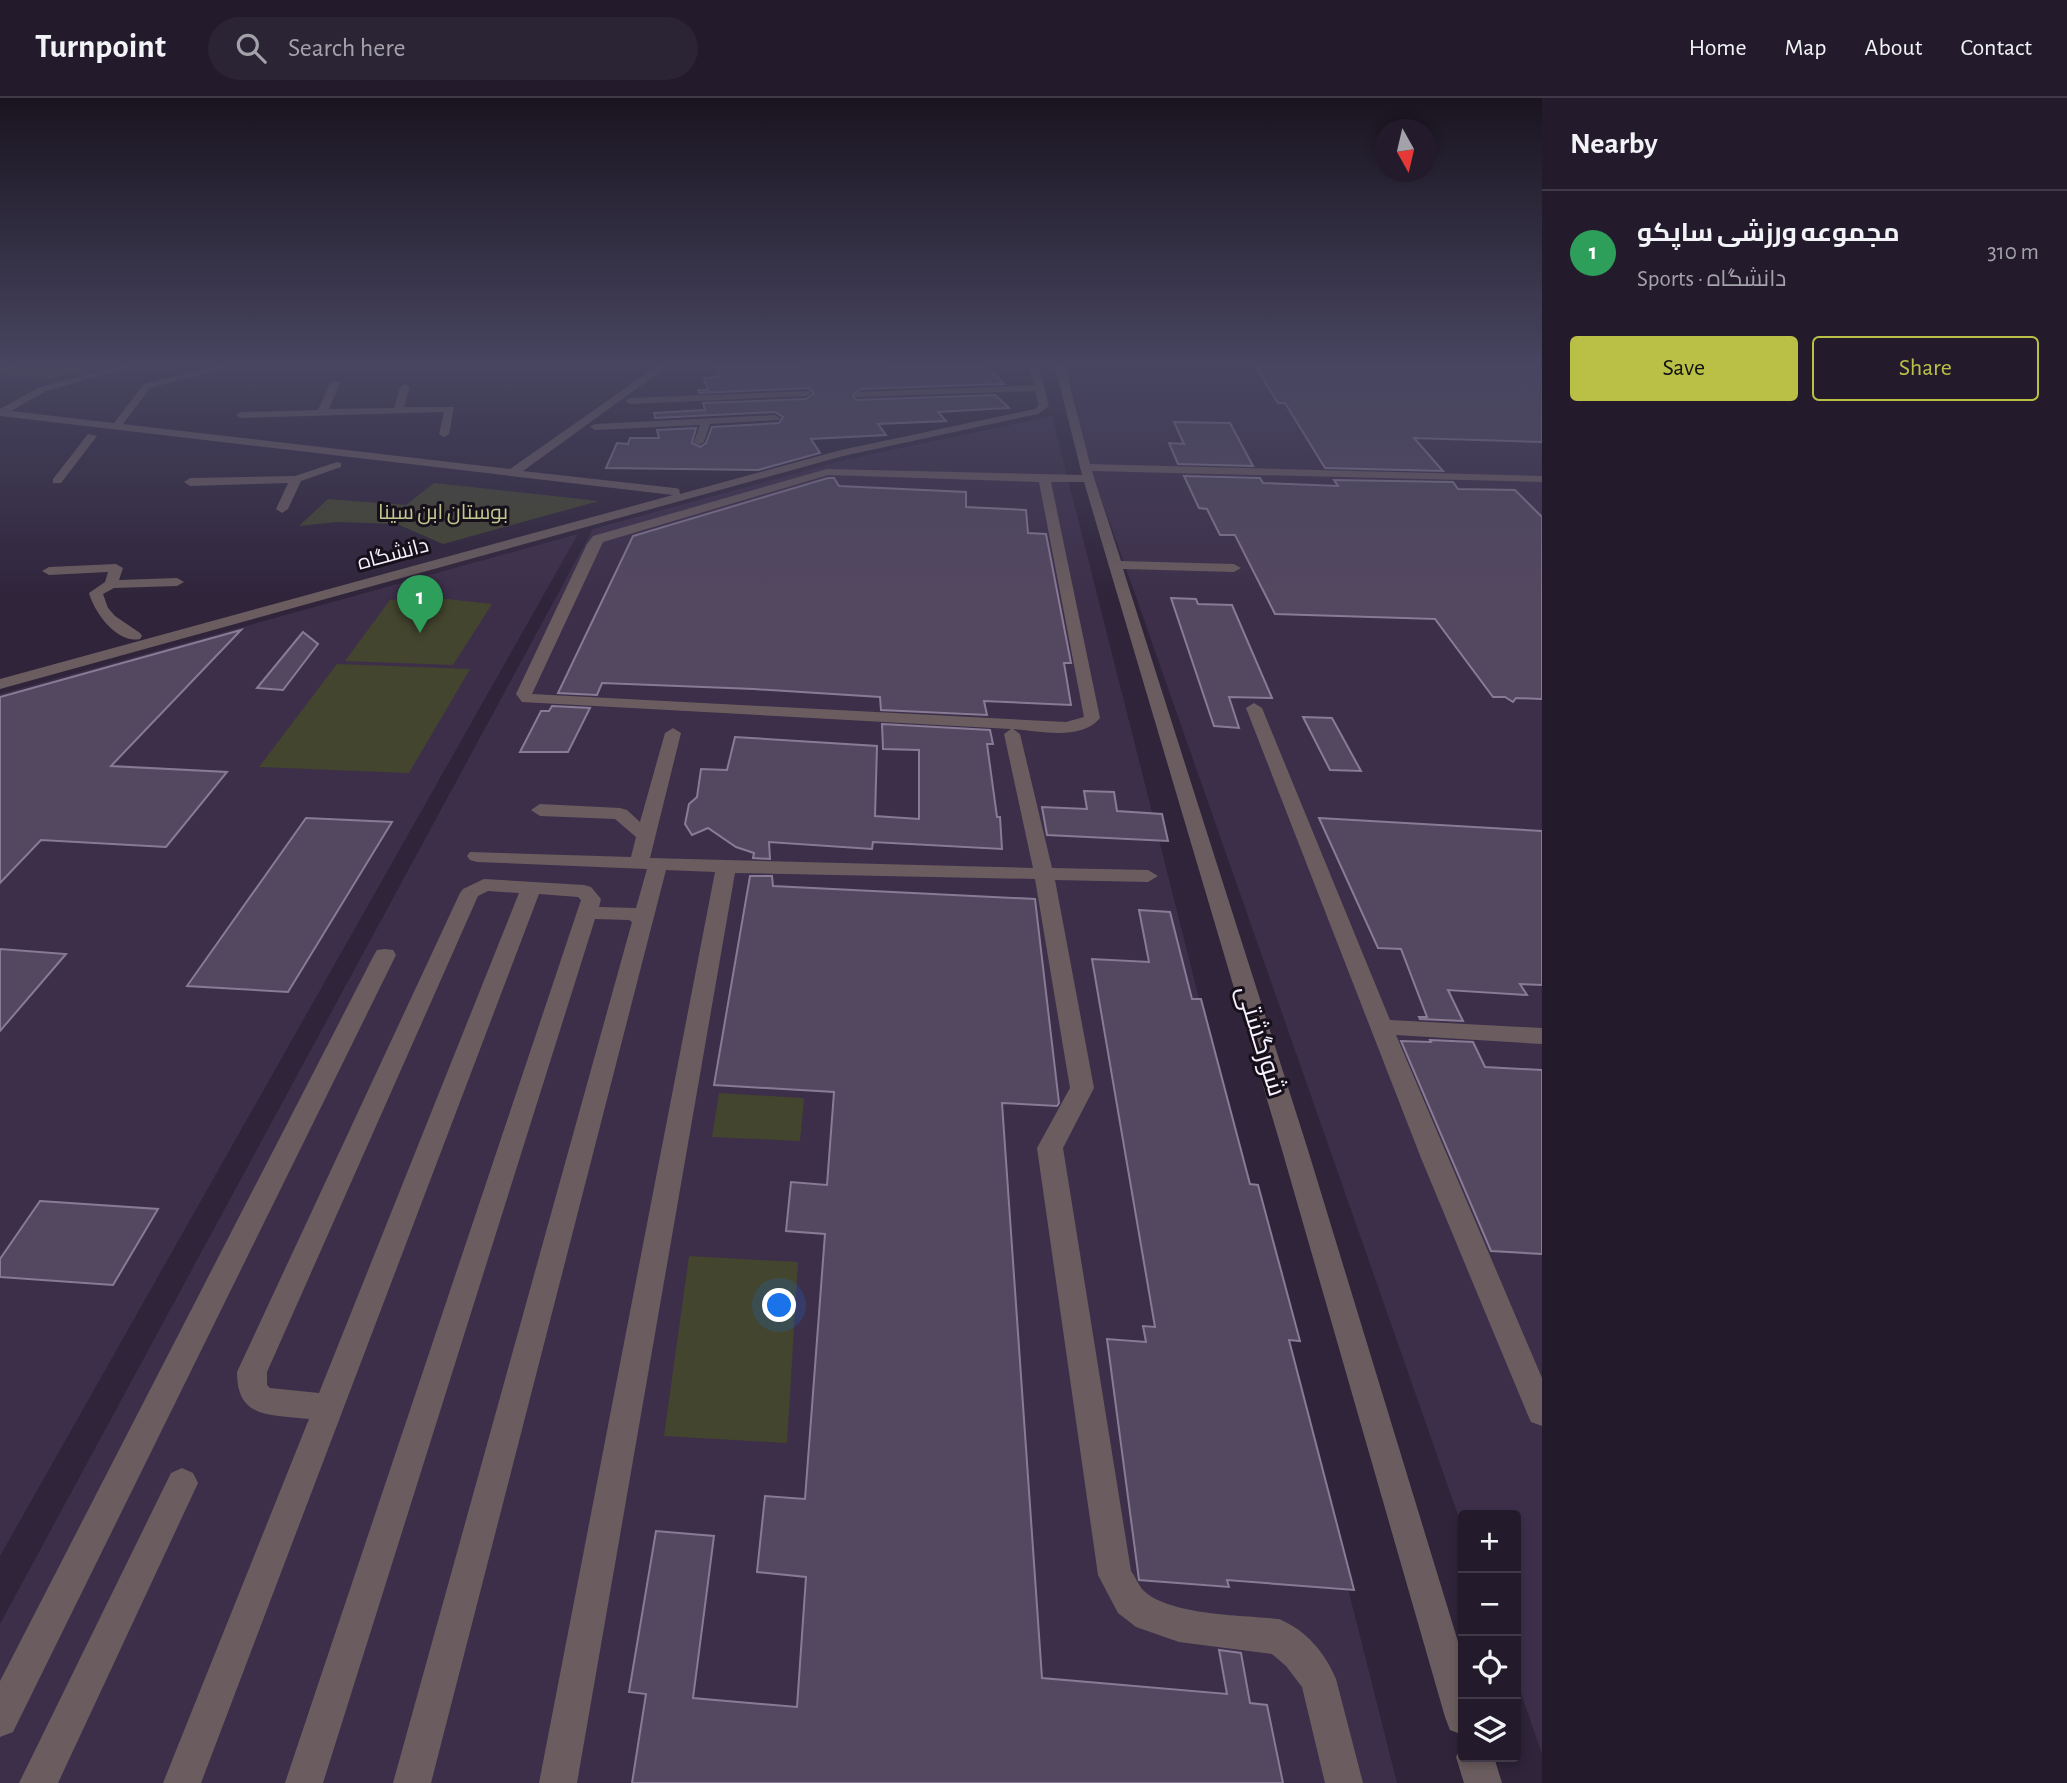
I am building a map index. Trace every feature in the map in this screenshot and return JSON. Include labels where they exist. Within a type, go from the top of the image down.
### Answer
[{"type":"street","points":[[57,481],[85,445]]},
{"type":"street","points":[[165,445],[337,465],[687,494]]},
{"type":"street","points":[[355,445],[512,473],[528,481]]},
{"type":"street","points":[[512,473],[552,445]]},
{"type":"street","points":[[528,481],[573,445]]},
{"type":"street","name":"دانشگاه","points":[[0,673],[624,500],[669,492],[852,445]]},
{"type":"street","name":"دانشگاه","points":[[0,684],[871,445]]},
{"type":"street","name":"شورگشتی","points":[[1081,445],[1295,1150],[1458,1700]]},
{"type":"street","points":[[190,482],[296,479],[337,465]]},
{"type":"street","points":[[1046,479],[1092,718],[1085,724],[1066,727],[541,700],[528,699],[524,694],[593,544],[598,539],[827,472],[1046,479],[1121,467],[1542,479]]},
{"type":"street","points":[[1088,473],[1542,488]]},
{"type":"street","points":[[282,509],[296,479]]},
{"type":"street","points":[[624,500],[651,504]]},
{"type":"street","points":[[1115,565],[1234,568]]},
{"type":"street","points":[[49,571],[116,568],[111,584]]},
{"type":"street","points":[[135,636],[111,622],[98,609],[96,593],[111,584],[177,582]]},
{"type":"street","points":[[1254,708],[1382,1027],[1542,1413]]},
{"type":"street","points":[[412,1783],[639,939],[648,863],[646,836],[673,733]]},
{"type":"street","points":[[1012,734],[1044,874],[1082,1088],[1050,1148],[1115,1575],[1130,1601],[1148,1615],[1179,1625],[1279,1637],[1299,1653],[1318,1679],[1344,1783]]},
{"type":"street","points":[[540,810],[620,814],[646,836]]},
{"type":"street","points":[[477,856],[726,867],[1148,876]]},
{"type":"street","points":[[558,1783],[726,867]]},
{"type":"street","points":[[304,1783],[591,899],[584,891],[484,885],[470,893],[252,1372],[252,1391],[263,1400],[329,1408]]},
{"type":"street","points":[[182,1783],[531,888]]},
{"type":"street","points":[[586,913],[634,914],[641,919]]},
{"type":"street","points":[[0,1719],[385,955]]},
{"type":"street","points":[[1382,1027],[1542,1036]]},
{"type":"street","points":[[38,1783],[182,1483]]},
{"type":"street","points":[[1477,1762],[1483,1783]]},
{"type":"shaded area","points":[[917,445],[1059,445],[1397,1783],[0,1783],[0,1624],[593,529],[845,460]]},
{"type":"shaded area","points":[[1083,445],[1542,445],[1542,1754],[1521,1693],[1521,1510],[1458,1510],[1458,1515]]},
{"type":"shaded area","points":[[578,534],[0,1556],[0,694]]},
{"type":"green space","name":"بوستان ابن سینا","points":[[434,483],[599,501],[443,544],[397,524],[337,522],[299,526],[328,499],[406,505]]},
{"type":"green space","points":[[415,598],[492,604],[453,665],[345,661],[390,600]]},
{"type":"green space","points":[[337,664],[470,669],[409,773],[259,767]]},
{"type":"green space","points":[[719,1093],[804,1098],[800,1141],[712,1137]]},
{"type":"green space","points":[[689,1256],[798,1262],[787,1443],[664,1436]]},
{"type":"building","points":[[616,445],[695,445],[700,447],[704,445],[815,445],[820,453],[758,470],[606,468]]},
{"type":"building","points":[[1170,445],[1242,445],[1253,466],[1178,464]]},
{"type":"building","points":[[1311,445],[1420,445],[1443,471],[1325,468]]},
{"type":"building","points":[[1184,476],[1260,478],[1263,483],[1338,486],[1334,480],[1453,482],[1458,489],[1515,490],[1542,517],[1542,699],[1516,698],[1513,702],[1505,697],[1493,697],[1435,619],[1275,614],[1235,535],[1220,535],[1207,509],[1199,508]]},
{"type":"building","points":[[834,478],[839,486],[966,492],[966,507],[1026,510],[1028,533],[1046,534],[1071,663],[1064,663],[1071,705],[984,701],[987,715],[881,710],[880,697],[754,689],[602,683],[597,695],[558,693],[633,536]]},
{"type":"building","points":[[1171,598],[1196,599],[1198,604],[1232,605],[1272,698],[1229,697],[1239,728],[1214,726]]},
{"type":"building","points":[[241,630],[111,766],[227,772],[166,847],[41,840],[0,883],[0,697]]},
{"type":"building","points":[[303,632],[318,644],[283,690],[257,688]]},
{"type":"building","points":[[552,706],[590,708],[568,752],[520,752],[541,711],[549,711]]},
{"type":"building","points":[[1303,717],[1332,718],[1361,771],[1330,770]]},
{"type":"building","points":[[882,724],[990,730],[993,744],[987,744],[997,817],[1000,817],[1002,849],[873,842],[872,849],[769,842],[770,859],[753,858],[754,853],[736,847],[708,828],[692,835],[685,824],[689,804],[697,797],[701,769],[727,770],[735,737],[877,746],[875,816],[919,819],[919,750],[883,749]]},
{"type":"building","points":[[1084,791],[1114,792],[1117,811],[1162,814],[1168,841],[1047,835],[1042,807],[1087,809]]},
{"type":"building","points":[[306,818],[392,822],[288,992],[187,986]]},
{"type":"building","points":[[1319,818],[1542,831],[1542,985],[1520,984],[1527,995],[1448,990],[1463,1021],[1420,1019],[1419,1017],[1427,1017],[1401,949],[1378,948]]},
{"type":"building","points":[[750,876],[772,876],[773,886],[1035,899],[1059,1103],[1057,1106],[1002,1103],[1042,1678],[1227,1694],[1219,1650],[1241,1653],[1250,1703],[1267,1705],[1283,1783],[632,1783],[646,1694],[629,1692],[656,1531],[714,1536],[693,1698],[797,1707],[806,1577],[757,1572],[765,1496],[805,1499],[825,1234],[786,1231],[791,1182],[827,1185],[834,1092],[714,1085]]},
{"type":"building","points":[[1139,910],[1170,912],[1192,999],[1201,999],[1250,1184],[1258,1185],[1300,1341],[1289,1340],[1354,1590],[1227,1580],[1229,1587],[1139,1580],[1107,1339],[1146,1342],[1143,1326],[1155,1327],[1092,959],[1149,962]]},
{"type":"building","points":[[0,949],[66,954],[0,1031]]},
{"type":"building","points":[[1430,1040],[1473,1042],[1485,1067],[1542,1070],[1542,1254],[1491,1251],[1401,1041],[1431,1042]]},
{"type":"building","points":[[40,1201],[158,1209],[113,1285],[0,1277],[0,1259]]},
{"type":"place","name":"مجموعه ورزشی ساپکو","points":[[420,633]]}]
